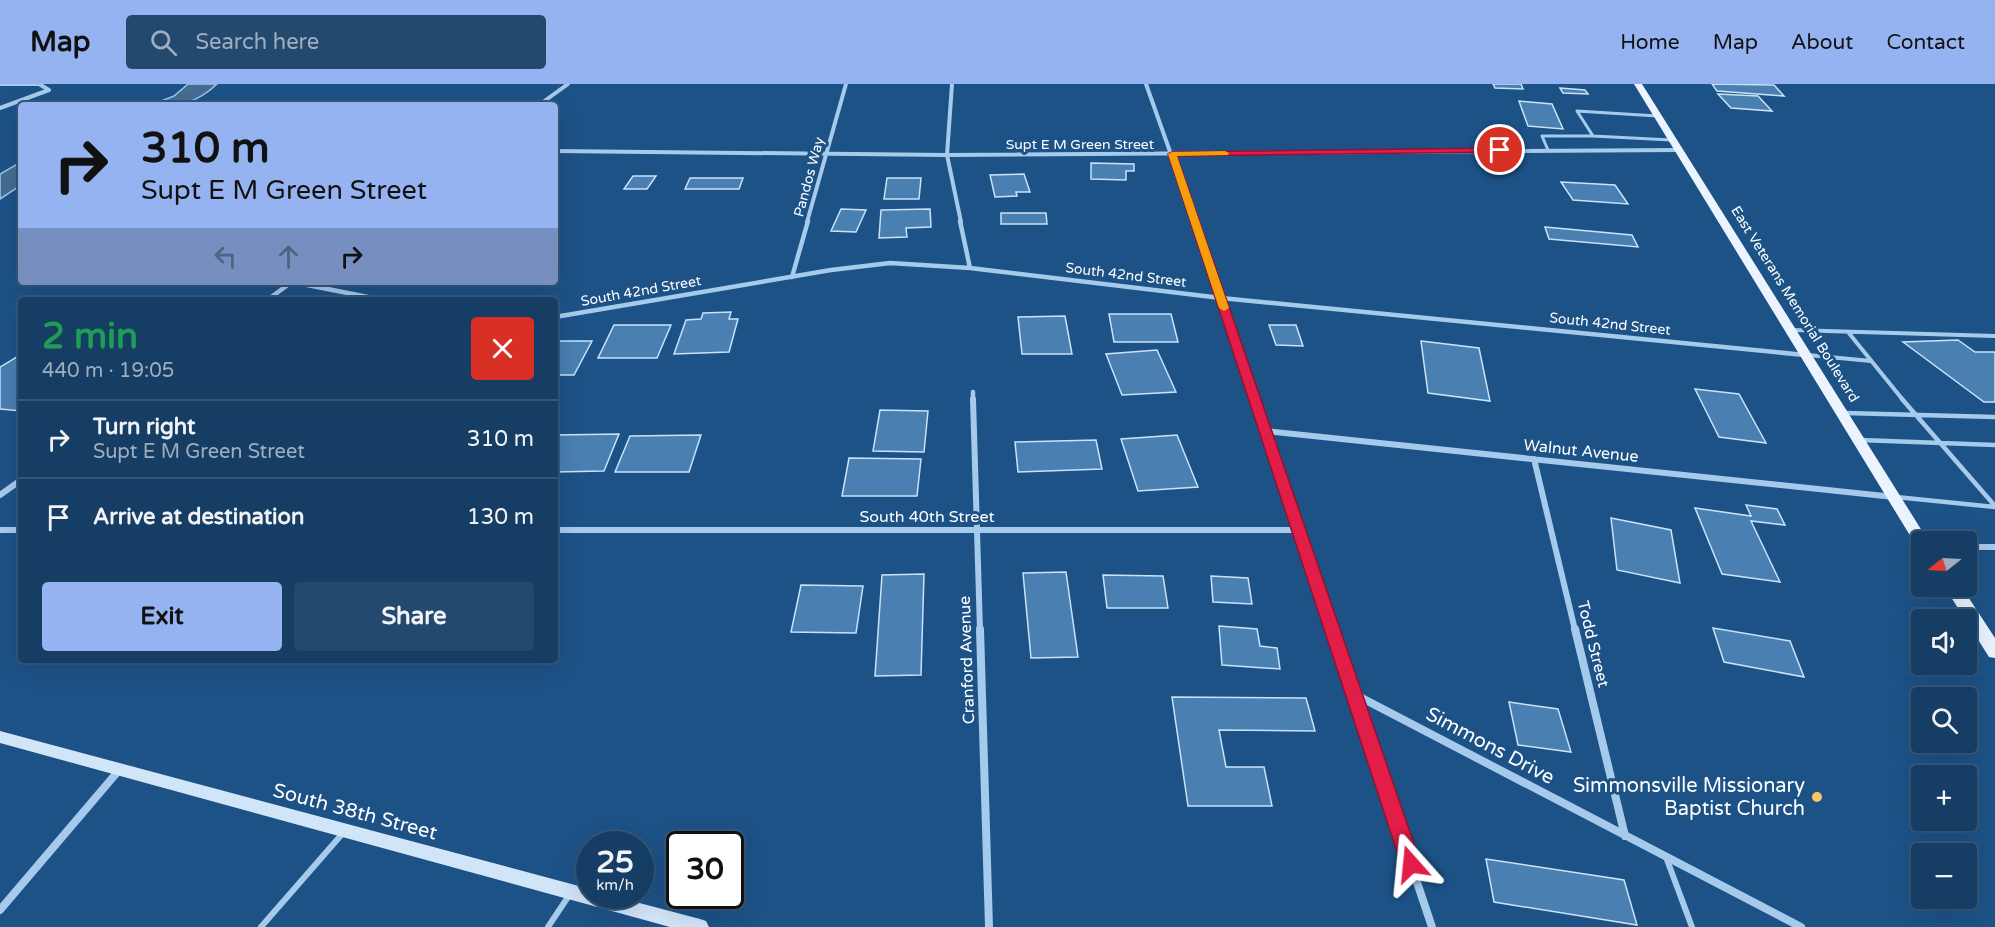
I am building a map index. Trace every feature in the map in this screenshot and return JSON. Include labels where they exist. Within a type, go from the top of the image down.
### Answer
[{"type":"main road","name":"East Veterans Memorial Boulevard","points":[[1638,84],[1915,531]]},
{"type":"main road","points":[[1959,597],[1995,652]]},
{"type":"main road","name":"South 38th Street","points":[[0,737],[700,927]]},
{"type":"street","points":[[0,84],[39,84],[49,90],[0,108]]},
{"type":"street","points":[[543,102],[568,84]]},
{"type":"street","name":"Pandos Way","points":[[792,277],[846,84]]},
{"type":"street","points":[[952,84],[947,155],[970,268]]},
{"type":"street","points":[[1146,84],[1172,154],[1356,695],[1432,927]]},
{"type":"street","name":"Supt E M Green Street","points":[[558,152],[1172,154],[1548,150],[1674,145]]},
{"type":"street","name":"South 42nd Street","points":[[558,316],[868,264],[970,268],[1221,298],[1805,355]]},
{"type":"street","points":[[271,297],[288,285]]},
{"type":"street","points":[[307,285],[368,297]]},
{"type":"street","name":"Cranford Avenue","points":[[974,392],[976,531],[989,927]]},
{"type":"street","name":"Walnut Avenue","points":[[1265,431],[1894,497]]},
{"type":"street","name":"Todd Street","points":[[1534,459],[1625,836]]},
{"type":"street","points":[[0,495],[18,482]]},
{"type":"street","points":[[0,530],[18,530]]},
{"type":"street","name":"South 40th Street","points":[[558,530],[1298,530]]},
{"type":"street","points":[[1977,547],[1995,547]]},
{"type":"street","name":"Simmons Drive","points":[[1356,695],[1800,927]]},
{"type":"street","points":[[0,910],[120,769]]},
{"type":"lane","points":[[1593,136],[1577,111],[1657,116]]},
{"type":"lane","points":[[1548,150],[1542,136],[1593,136],[1674,145]]},
{"type":"lane","points":[[1790,330],[1995,336]]},
{"type":"lane","points":[[1848,332],[1915,415],[1995,506]]},
{"type":"lane","points":[[1805,355],[1872,361]]},
{"type":"lane","points":[[1841,413],[1995,417]]},
{"type":"lane","points":[[1858,440],[1995,445]]},
{"type":"lane","points":[[1894,497],[1995,506]]},
{"type":"lane","points":[[261,927],[345,831]]},
{"type":"lane","points":[[1666,857],[1692,927]]},
{"type":"lane","points":[[548,927],[571,892]]},
{"type":"water","points":[[188,84],[217,84],[194,100],[159,102],[174,96]]},
{"type":"water","points":[[18,164],[18,187],[0,199],[0,174]]},
{"type":"building","points":[[1493,84],[1521,84],[1523,89],[1495,88]]},
{"type":"building","points":[[1712,84],[1774,85],[1784,96],[1717,91]]},
{"type":"building","points":[[1560,88],[1585,90],[1588,94],[1563,93]]},
{"type":"building","points":[[1718,94],[1758,96],[1772,111],[1731,108]]},
{"type":"building","points":[[1519,101],[1552,104],[1563,129],[1528,126]]},
{"type":"building","points":[[1091,163],[1134,164],[1134,171],[1126,171],[1126,180],[1091,179]]},
{"type":"building","points":[[1024,174],[1030,192],[1016,192],[1017,196],[995,197],[990,175]]},
{"type":"building","points":[[633,176],[656,176],[647,189],[624,189]]},
{"type":"building","points":[[690,178],[743,178],[739,189],[685,189]]},
{"type":"building","points":[[887,178],[921,178],[919,199],[884,199]]},
{"type":"building","points":[[1561,182],[1615,185],[1628,204],[1573,200]]},
{"type":"building","points":[[841,209],[866,210],[856,232],[831,231]]},
{"type":"building","points":[[930,209],[931,227],[906,228],[907,237],[879,238],[881,210]]},
{"type":"building","points":[[1001,213],[1046,213],[1047,224],[1001,224]]},
{"type":"building","points":[[1545,227],[1632,235],[1638,247],[1549,239]]},
{"type":"building","points":[[731,312],[729,319],[738,319],[729,352],[674,354],[686,320],[701,319],[703,313]]},
{"type":"building","points":[[1109,314],[1171,314],[1178,342],[1114,342]]},
{"type":"building","points":[[1065,316],[1072,354],[1022,354],[1018,317]]},
{"type":"building","points":[[614,325],[671,325],[657,358],[598,358]]},
{"type":"building","points":[[1269,325],[1296,325],[1303,346],[1276,345]]},
{"type":"building","points":[[1958,340],[1975,352],[1995,352],[1995,402],[1984,402],[1903,342]]},
{"type":"building","points":[[558,341],[592,341],[574,375],[558,375]]},
{"type":"building","points":[[1421,341],[1479,348],[1490,401],[1428,393]]},
{"type":"building","points":[[1157,350],[1176,392],[1122,395],[1106,354]]},
{"type":"building","points":[[18,356],[18,411],[0,409],[0,367]]},
{"type":"building","points":[[1695,389],[1739,394],[1766,443],[1719,437]]},
{"type":"building","points":[[880,410],[928,411],[924,452],[873,451]]},
{"type":"building","points":[[619,434],[604,471],[558,472],[558,435]]},
{"type":"building","points":[[701,435],[689,472],[615,472],[630,436]]},
{"type":"building","points":[[1177,435],[1198,487],[1138,491],[1121,439]]},
{"type":"building","points":[[1096,440],[1102,469],[1018,472],[1015,442]]},
{"type":"building","points":[[849,458],[921,459],[917,496],[842,496]]},
{"type":"building","points":[[1746,505],[1777,509],[1785,525],[1751,521],[1780,582],[1722,574],[1695,508],[1751,516]]},
{"type":"building","points":[[1611,518],[1671,530],[1680,583],[1617,570]]},
{"type":"building","points":[[1066,572],[1078,657],[1031,658],[1023,573]]},
{"type":"building","points":[[924,574],[921,675],[875,676],[882,575]]},
{"type":"building","points":[[1103,575],[1163,576],[1168,608],[1107,608]]},
{"type":"building","points":[[1211,576],[1248,578],[1252,604],[1213,602]]},
{"type":"building","points":[[801,585],[863,586],[856,633],[791,632]]},
{"type":"building","points":[[1219,626],[1257,629],[1260,646],[1277,648],[1280,669],[1222,665]]},
{"type":"building","points":[[1713,628],[1790,641],[1804,677],[1724,662]]},
{"type":"building","points":[[1172,697],[1306,698],[1315,731],[1219,730],[1226,767],[1264,767],[1272,806],[1188,806]]},
{"type":"building","points":[[1509,702],[1558,709],[1571,752],[1518,745]]},
{"type":"building","points":[[1486,859],[1624,880],[1637,925],[1494,902]]},
{"type":"slow traffic","points":[[1224,308],[1172,154],[1225,153]]},
{"type":"place","name":"Simmonsville Missionary Baptist Church","points":[[1817,797]]},
{"type":"route","points":[[1411,864],[1172,154],[1500,150]]}]
